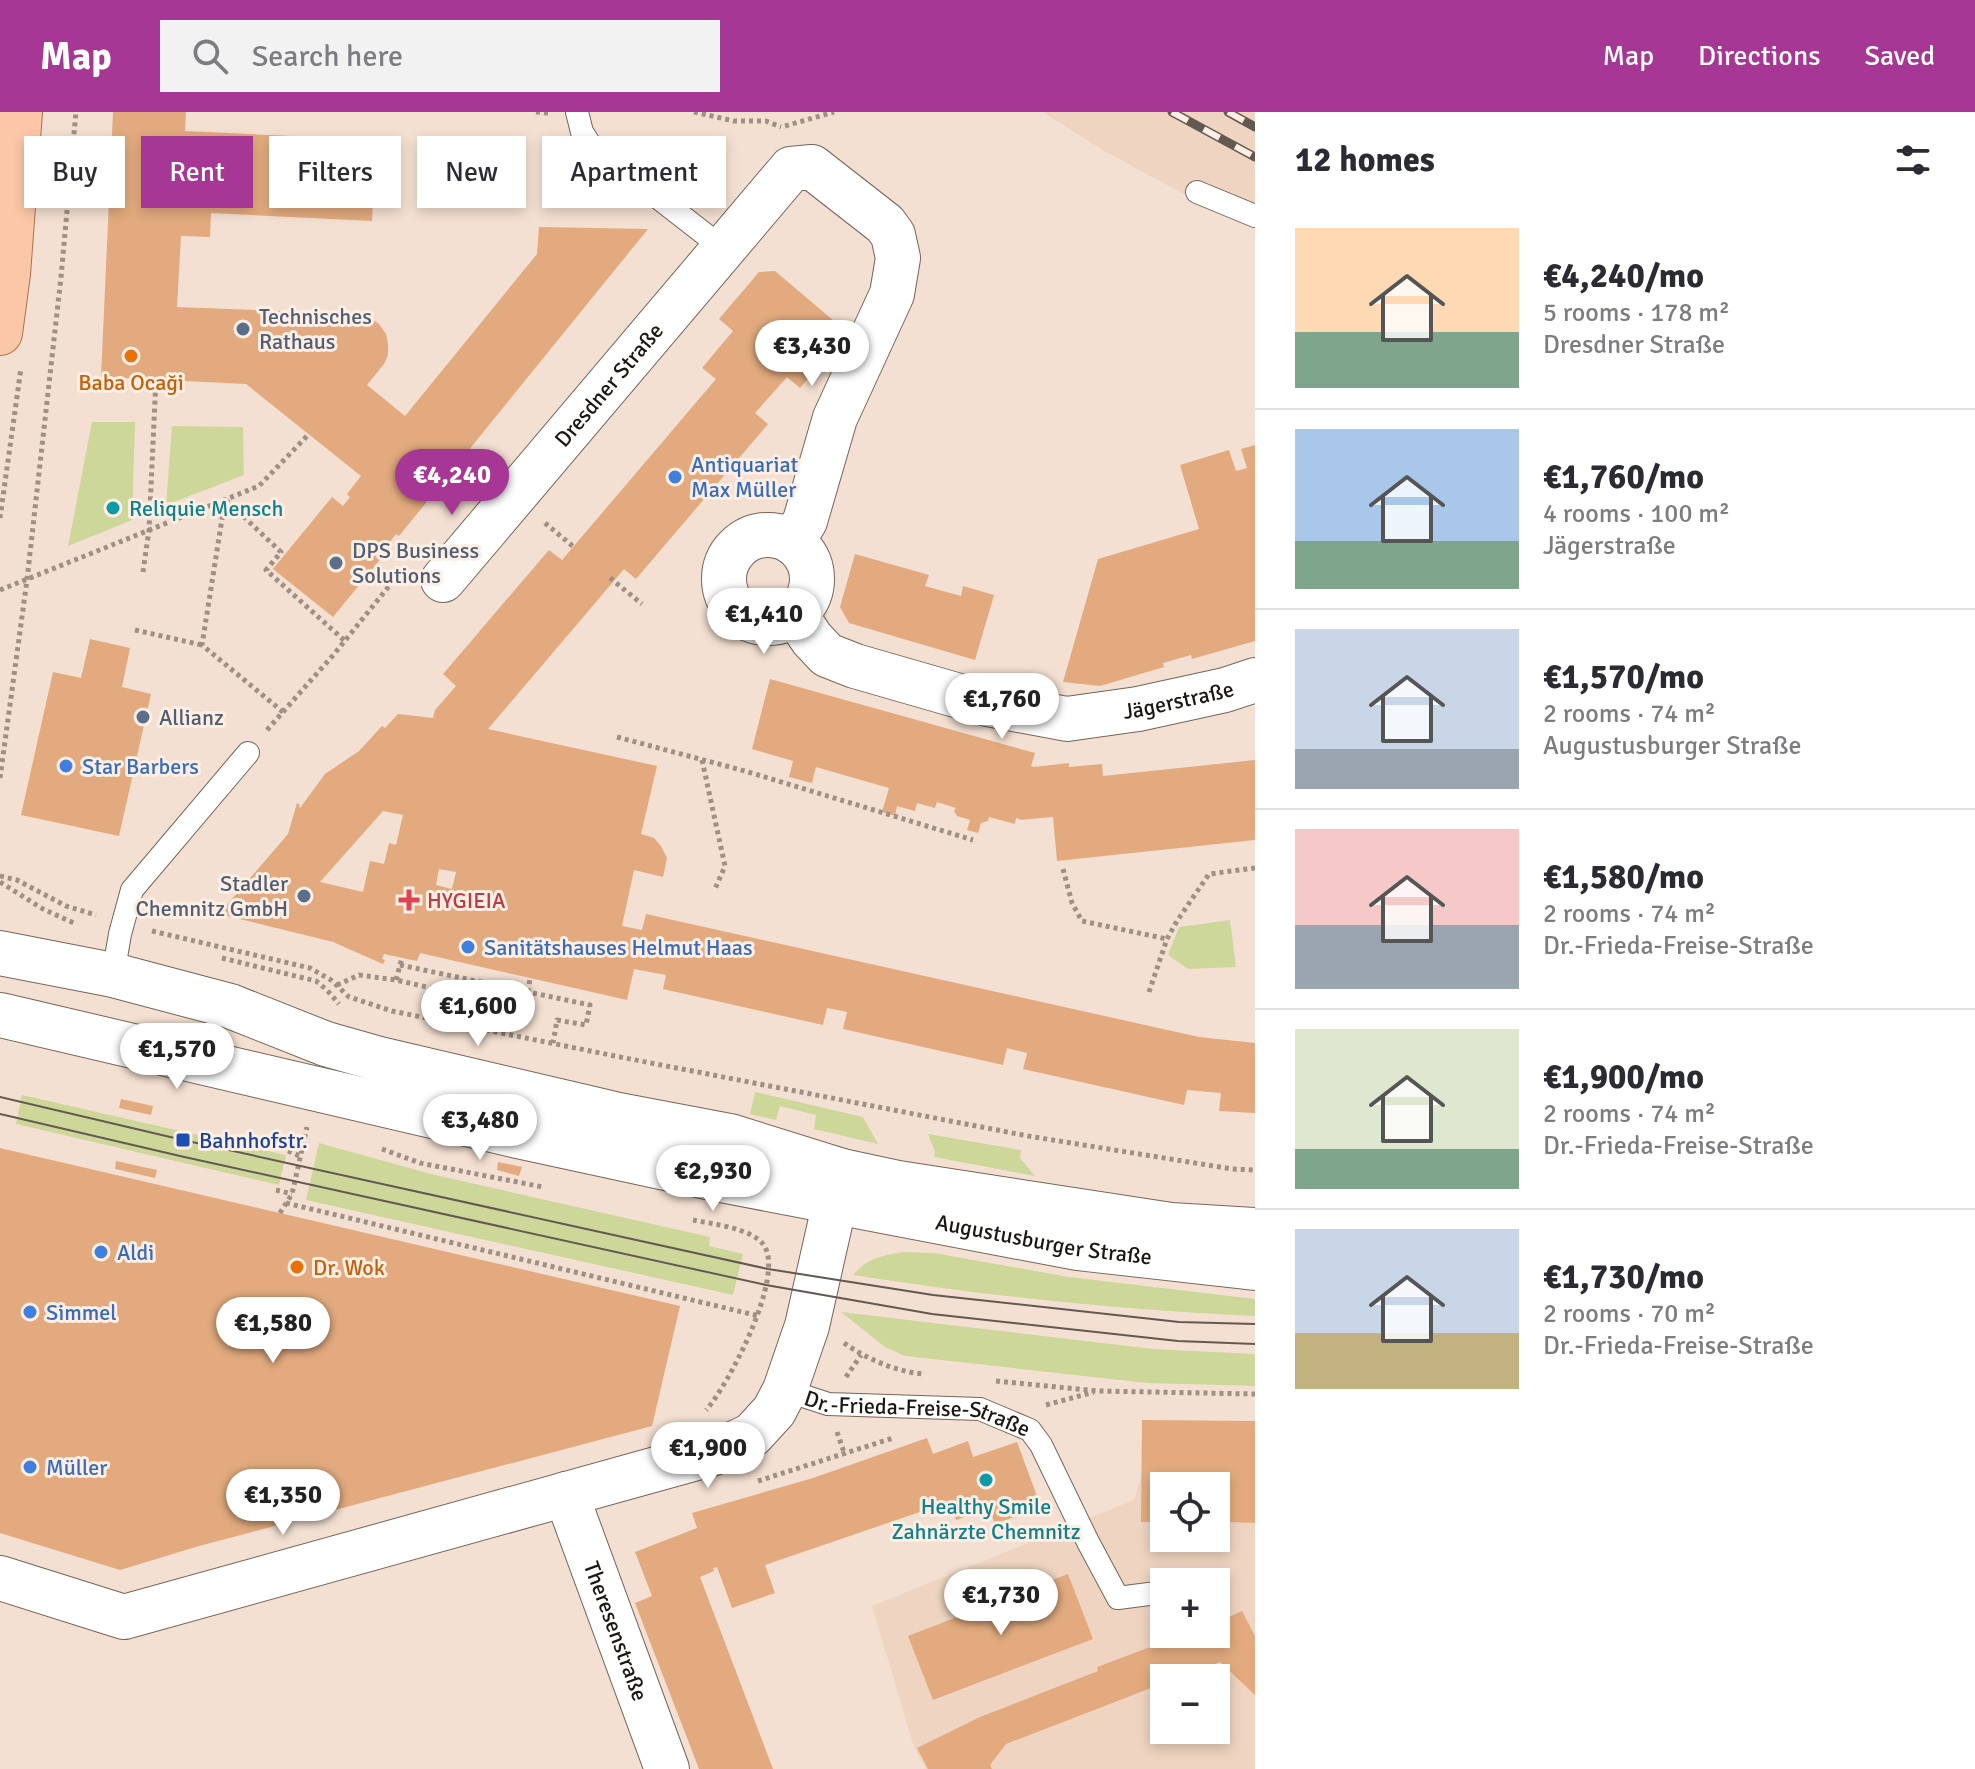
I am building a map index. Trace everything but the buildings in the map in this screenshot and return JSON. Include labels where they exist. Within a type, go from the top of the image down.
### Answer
[{"type":"main road","points":[[11,350],[8,274],[20,112]]},
{"type":"street","name":"Dresdner Straße","points":[[443,580],[791,169],[812,167],[885,224],[893,235],[898,258],[892,294],[835,418],[805,521],[792,542]]},
{"type":"street","points":[[771,535],[792,542],[806,556],[811,567],[810,593],[804,605],[784,620],[770,623],[756,621],[743,614],[733,605],[724,578],[733,552],[757,536],[771,535]]},
{"type":"street","name":"Jägerstraße","points":[[795,614],[827,655],[855,666],[987,704],[1067,719],[1138,709],[1225,690],[1255,680]]},
{"type":"street","name":"Augustusburger Straße","points":[[0,953],[117,955],[230,1006],[326,1044],[614,1114],[730,1136],[838,1187],[1077,1248],[1255,1268]]},
{"type":"street","name":"Augustusburger Straße","points":[[0,1015],[721,1180],[838,1187],[898,1183],[1171,1225],[1255,1230]]},
{"type":"street","points":[[785,1390],[807,1326],[838,1187]]},
{"type":"street","name":"Dr.-Frieda-Freise-Straße","points":[[0,1578],[124,1617],[714,1453],[752,1435],[774,1411],[785,1390]]},
{"type":"street","name":"Theresenstraße","points":[[566,1494],[661,1767]]},
{"type":"lane","points":[[577,112],[582,132],[596,154],[724,249]]},
{"type":"lane","points":[[1197,192],[1255,216]]},
{"type":"lane","points":[[117,955],[132,890],[248,753]]},
{"type":"lane","name":"Dr.-Frieda-Freise-Straße","points":[[785,1390],[828,1404],[980,1409],[1030,1430],[1041,1445],[1118,1598],[1150,1594]]},
{"type":"path","points":[[74,136],[76,112]]},
{"type":"path","points":[[694,112],[734,121],[766,121],[781,127],[834,112]]},
{"type":"path","points":[[0,778],[27,580],[67,208]]},
{"type":"path","points":[[0,518],[11,350]]},
{"type":"path","points":[[143,572],[149,530],[156,379]]},
{"type":"path","points":[[0,590],[259,486],[309,434]]},
{"type":"path","points":[[226,499],[281,552],[266,570],[345,641]]},
{"type":"path","points":[[202,645],[226,499]]},
{"type":"path","points":[[563,538],[575,548]]},
{"type":"path","points":[[610,578],[642,604]]},
{"type":"path","points":[[135,630],[202,645],[283,712]]},
{"type":"path","points":[[248,753],[335,653]]},
{"type":"path","points":[[617,737],[973,840]]},
{"type":"path","points":[[702,760],[725,866],[715,889]]},
{"type":"path","points":[[1149,992],[1167,939],[1209,874],[1255,868]]},
{"type":"path","points":[[1063,869],[1072,903],[1082,921],[1167,939]]},
{"type":"path","points":[[0,882],[43,909],[77,924],[117,955]]},
{"type":"path","points":[[396,980],[402,958]]},
{"type":"path","points":[[400,965],[590,1005],[586,1025],[557,1020],[553,1043]]},
{"type":"path","points":[[310,968],[331,980],[349,997],[392,1011],[1028,1136],[1232,1169],[1255,1170]]},
{"type":"path","points":[[337,985],[359,975],[431,988],[425,1017]]},
{"type":"path","points":[[528,992],[530,978]]},
{"type":"path","points":[[280,1213],[292,1194],[308,1126]]},
{"type":"path","points":[[288,1151],[300,1156]]},
{"type":"path","points":[[276,1190],[292,1194]]},
{"type":"path","points":[[286,1203],[807,1326],[835,1338],[861,1355],[906,1372],[935,1375]]},
{"type":"path","points":[[684,1217],[744,1231],[763,1243],[769,1256],[758,1316],[737,1362],[708,1408],[697,1416]]},
{"type":"path","points":[[995,1381],[1098,1391],[1255,1394]]},
{"type":"path","points":[[1011,1421],[1055,1402],[1098,1391]]},
{"type":"path","points":[[757,1481],[905,1435]]},
{"type":"shaded area","points":[[1043,112],[1255,112],[1255,227],[1184,194],[1104,151]]},
{"type":"shaded area","points":[[1158,1425],[1255,1426],[1255,1769],[926,1769],[914,1747],[872,1606],[1134,1500]]},
{"type":"green space","points":[[92,422],[135,422],[132,520],[68,546]]},
{"type":"green space","points":[[172,426],[243,427],[244,475],[166,505]]},
{"type":"green space","points":[[1230,920],[1236,967],[1188,969],[1168,955],[1179,927]]},
{"type":"green space","points":[[755,1092],[863,1117],[878,1144],[814,1129],[816,1115],[780,1106],[776,1120],[750,1114]]},
{"type":"green space","points":[[22,1095],[286,1155],[279,1185],[16,1124]]},
{"type":"green space","points":[[928,1134],[1021,1150],[1020,1158],[1035,1176],[934,1157]]},
{"type":"green space","points":[[319,1143],[431,1174],[710,1237],[709,1246],[743,1254],[733,1295],[306,1200]]},
{"type":"green space","points":[[904,1252],[934,1253],[1069,1277],[1255,1299],[1255,1316],[1053,1301],[853,1275],[876,1258]]},
{"type":"green space","points":[[841,1312],[1153,1349],[1255,1354],[1255,1386],[1147,1383],[905,1356],[885,1347]]},
{"type":"tram line","points":[[0,1097],[768,1269],[933,1295],[1179,1322],[1255,1324]]},
{"type":"tram line","points":[[0,1114],[766,1285],[932,1314],[1178,1341],[1255,1344]]},
{"type":"railway","points":[[1172,112],[1255,157]]},
{"type":"railway","points":[[1228,112],[1255,127]]},
{"type":"place","name":"Technisches Rathaus","points":[[243,329]]},
{"type":"place","name":"Baba Ocaği","points":[[131,356]]},
{"type":"place","name":"Antiquariat Max Müller","points":[[675,477]]},
{"type":"place","name":"Reliquie Mensch","points":[[113,508]]},
{"type":"place","name":"DPS Business Solutions","points":[[336,563]]},
{"type":"place","name":"Allianz","points":[[143,717]]},
{"type":"place","name":"Star Barbers","points":[[66,766]]},
{"type":"place","name":"Stadler Chemnitz GmbH","points":[[304,896]]},
{"type":"place","name":"HYGIEIA","points":[[409,900]]},
{"type":"place","name":"Sanitätshauses Helmut Haas","points":[[468,947]]},
{"type":"place","name":"Bahnhofstr.","points":[[183,1140]]},
{"type":"place","name":"Aldi","points":[[101,1252]]},
{"type":"place","name":"Dr. Wok","points":[[297,1267]]},
{"type":"place","name":"Simmel","points":[[30,1312]]},
{"type":"place","name":"Müller","points":[[30,1467]]},
{"type":"place","name":"Healthy Smile Zahnärzte Chemnitz","points":[[986,1480]]}]
